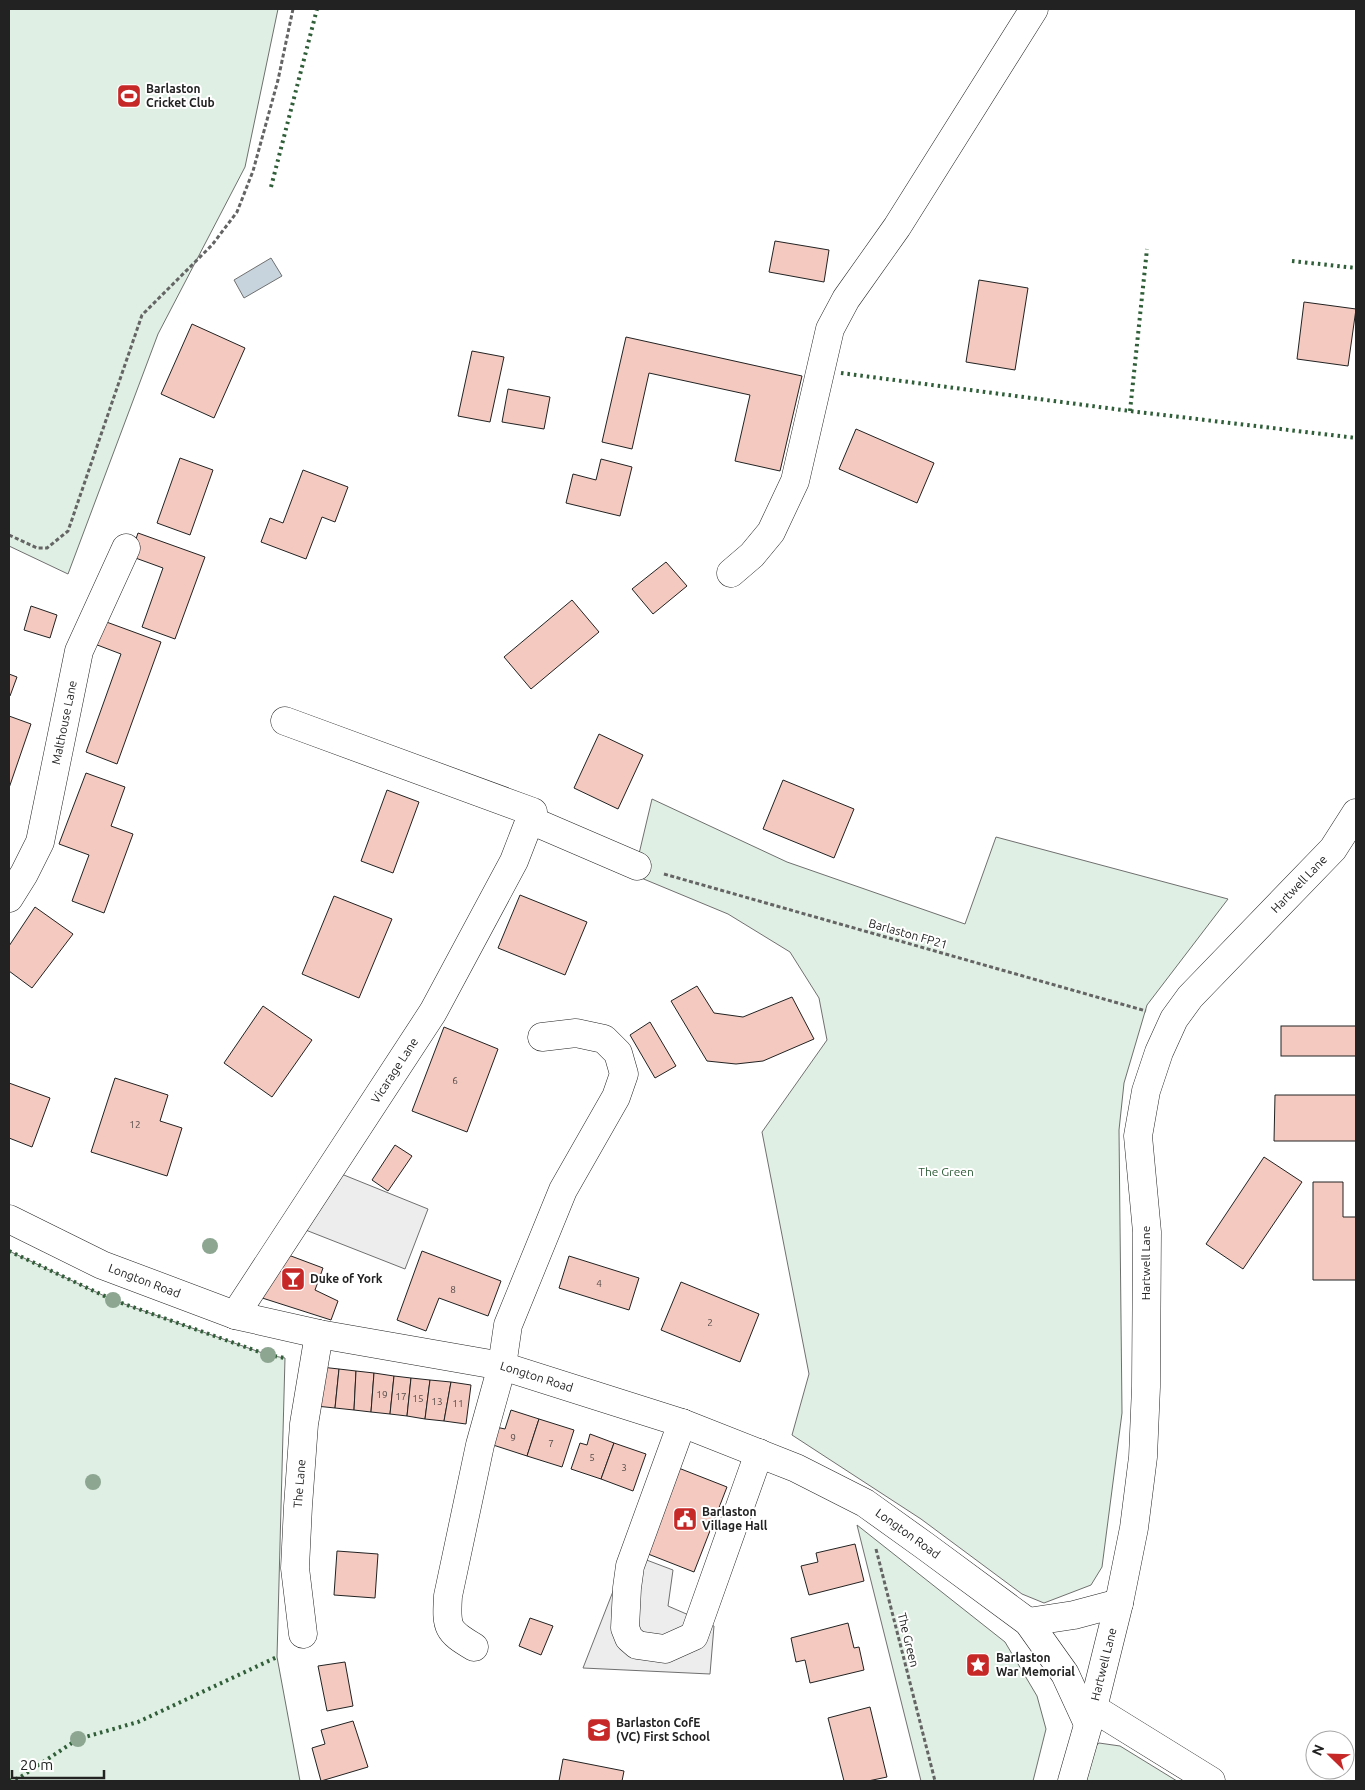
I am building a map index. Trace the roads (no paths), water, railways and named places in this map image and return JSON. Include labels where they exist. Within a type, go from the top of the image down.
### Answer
[{"type":"street","points":[[731,573],[752,555],[771,532],[795,482],[830,329],[846,299],[897,227],[1034,9]]},
{"type":"street","name":"Malthouse Lane","points":[[9,898],[40,842],[79,652],[126,548]]},
{"type":"street","points":[[285,721],[532,816],[637,866]]},
{"type":"street","name":"Hartwell Lane","points":[[1072,1781],[1119,1603],[1134,1528],[1143,1447],[1146,1387],[1147,1232],[1138,1136],[1146,1092],[1174,1019],[1190,997],[1333,849],[1356,813]]},
{"type":"street","name":"Vicarage Lane","points":[[235,1315],[433,1012],[514,861],[532,816]]},
{"type":"street","points":[[474,1647],[454,1636],[446,1618],[448,1596],[480,1445],[502,1366],[508,1325],[563,1190],[616,1097],[624,1074],[618,1053],[604,1038],[576,1033],[542,1037]]},
{"type":"street","name":"Longton Road","points":[[9,1219],[102,1265],[235,1315],[319,1334],[502,1366],[682,1423],[796,1468],[865,1503],[1028,1622],[1065,1674],[1090,1716]]},
{"type":"street","name":"The Lane","points":[[302,1634],[296,1568],[298,1506],[304,1424],[319,1334]]},
{"type":"street","points":[[682,1423],[630,1566],[625,1628],[629,1638],[637,1645],[665,1649],[694,1636],[759,1453]]},
{"type":"street","points":[[1028,1622],[1074,1615],[1119,1603]]},
{"type":"street","points":[[1090,1716],[1211,1781]]},
{"type":"place","name":"Barlaston Cricket Club","points":[[129,96]]},
{"type":"place","name":"Duke of York","points":[[293,1279]]},
{"type":"place","name":"Barlaston Village Hall","points":[[685,1519]]},
{"type":"place","name":"Barlaston War Memorial","points":[[978,1665]]},
{"type":"place","name":"Barlaston CofE (VC) First School","points":[[599,1730]]},
{"type":"park label","name":"The Green","points":[[946,1172]]}]
